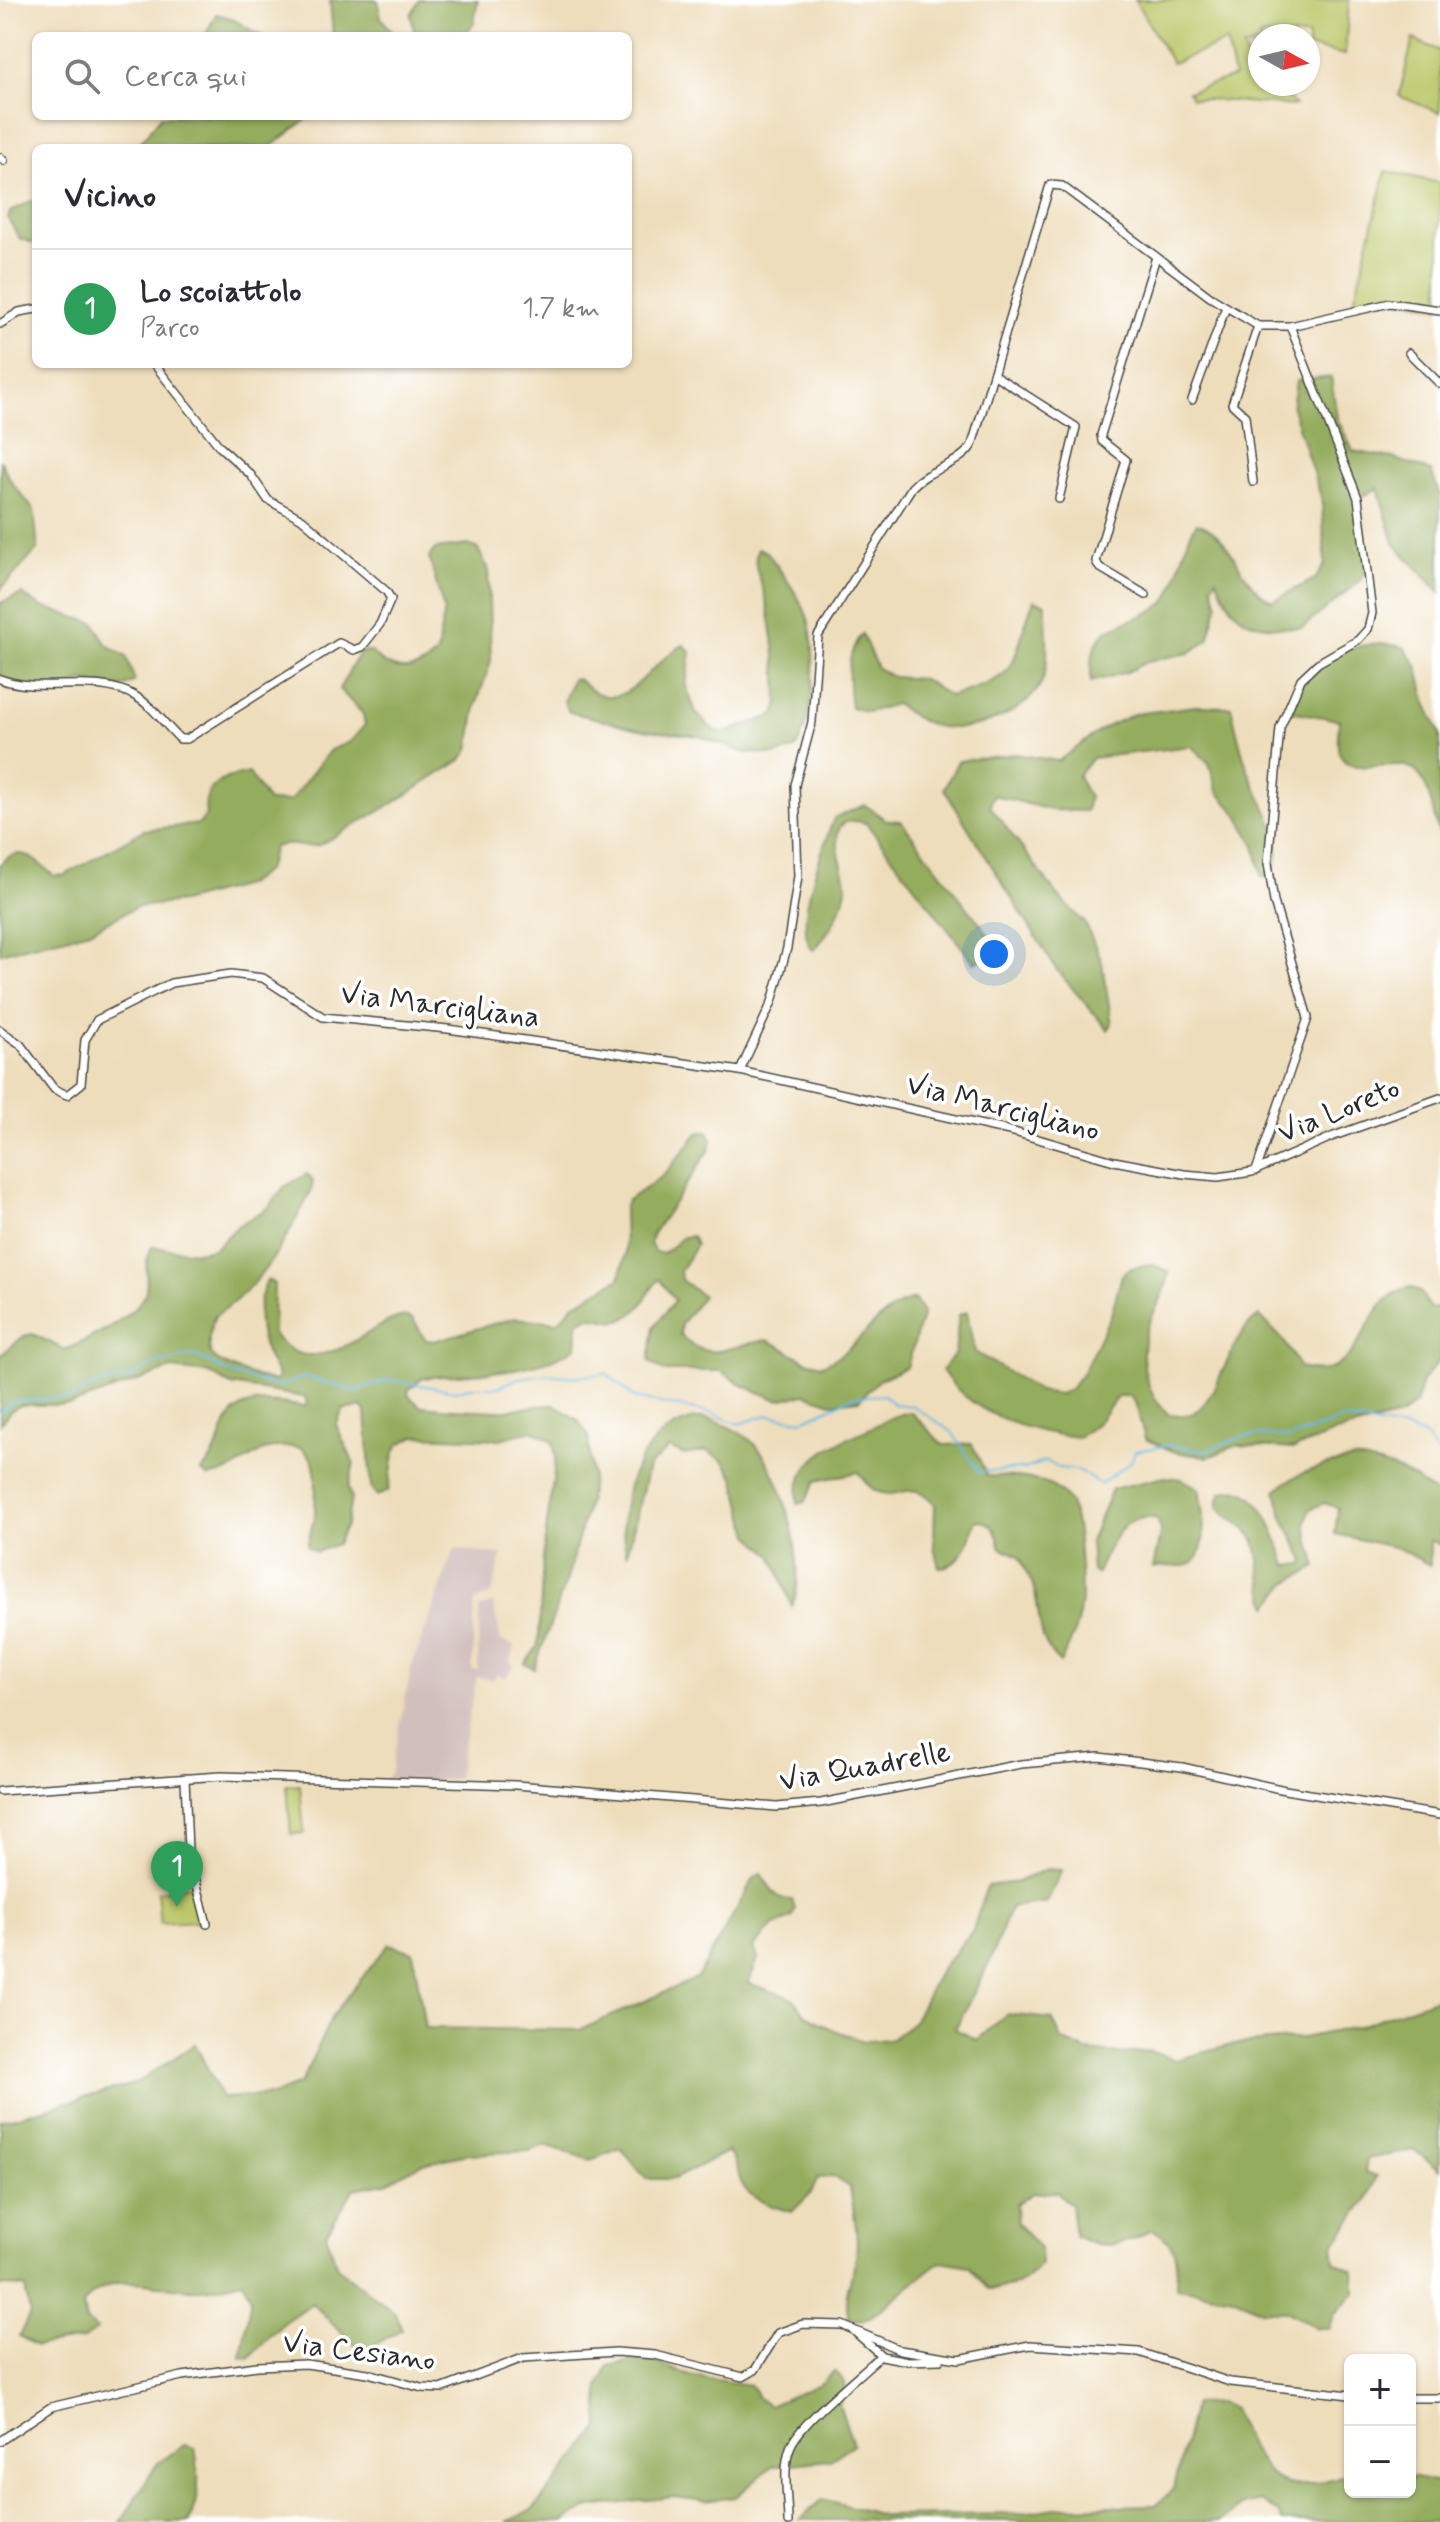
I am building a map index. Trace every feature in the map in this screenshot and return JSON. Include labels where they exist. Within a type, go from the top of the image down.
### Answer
[{"type":"street","points":[[740,1071],[772,1002],[787,948],[798,873],[795,785],[812,722],[818,636],[915,484],[970,449],[1051,184],[1062,186],[1156,257],[1258,326],[1290,326],[1386,303],[1440,310]]},
{"type":"street","points":[[1146,595],[1099,567],[1096,561],[1126,460],[1102,441],[1101,435],[1156,257]]},
{"type":"street","points":[[1192,400],[1226,307]]},
{"type":"street","points":[[0,324],[19,312],[32,310]]},
{"type":"street","points":[[1253,482],[1245,417],[1232,404],[1258,326]]},
{"type":"street","points":[[1256,1171],[1308,1018],[1273,895],[1268,863],[1280,728],[1301,679],[1318,663],[1365,634],[1372,613],[1358,498],[1290,326]]},
{"type":"street","points":[[1409,353],[1440,384]]},
{"type":"street","points":[[0,679],[16,685],[83,684],[125,692],[142,701],[180,739],[187,739],[339,643],[354,650],[362,647],[388,610],[391,599],[386,591],[302,519],[268,500],[157,368]]},
{"type":"street","points":[[993,374],[1076,427],[1059,499]]},
{"type":"street","name":"Via Marcigliana","points":[[0,1030],[20,1044],[54,1089],[67,1095],[81,1084],[85,1040],[99,1019],[171,983],[211,975],[244,974],[265,979],[310,1011],[333,1019],[438,1027],[740,1071]]},
{"type":"street","name":"Via Marcigliano","points":[[740,1071],[1014,1132],[1140,1167],[1209,1176],[1256,1171]]},
{"type":"street","name":"Via Loreto","points":[[1256,1171],[1334,1136],[1440,1098]]},
{"type":"street","name":"Via Quadrelle","points":[[0,1791],[185,1778],[245,1777],[516,1785],[777,1807],[821,1803],[1023,1763],[1099,1757],[1178,1766],[1285,1790],[1440,1815]]},
{"type":"street","points":[[185,1778],[188,1850],[207,1924]]},
{"type":"street","name":"Via Cesiano","points":[[0,2441],[26,2421],[57,2405],[193,2374],[262,2365],[313,2365],[368,2373],[438,2390],[527,2357],[616,2352],[652,2355],[743,2377],[755,2370],[770,2343],[783,2330],[803,2324],[842,2325],[897,2349],[959,2359],[1030,2345],[1135,2351],[1161,2356],[1230,2382],[1344,2394]]},
{"type":"street","points":[[842,2325],[861,2336],[880,2356],[914,2361],[959,2359]]},
{"type":"street","points":[[788,2522],[788,2459],[792,2443],[880,2356]]},
{"type":"street","points":[[1416,2398],[1440,2398]]},
{"type":"shaded area","points":[[455,1549],[502,1555],[492,1593],[475,1602],[472,1670],[478,1670],[479,1609],[493,1603],[501,1641],[516,1646],[510,1662],[514,1665],[506,1678],[497,1675],[492,1680],[477,1676],[457,1777],[448,1780],[385,1779],[390,1774],[412,1665]]},
{"type":"green space","points":[[330,0],[378,0],[381,18],[393,32],[333,32]]},
{"type":"green space","points":[[419,0],[478,0],[474,22],[467,32],[414,32],[411,15]]},
{"type":"green space","points":[[1135,0],[1349,0],[1345,55],[1320,50],[1320,24],[1248,24],[1248,47],[1243,48],[1248,61],[1248,96],[1286,96],[1295,106],[1192,98],[1188,92],[1234,77],[1226,42],[1172,63]]},
{"type":"green space","points":[[216,14],[231,18],[254,32],[207,32]]},
{"type":"green space","points":[[1413,39],[1440,51],[1440,113],[1399,96]]},
{"type":"green space","points":[[158,120],[306,120],[274,144],[139,144]]},
{"type":"green space","points":[[1386,171],[1440,183],[1440,308],[1392,297],[1353,305]]},
{"type":"green space","points":[[32,201],[32,243],[20,239],[8,219],[10,212]]},
{"type":"green space","points":[[1331,377],[1337,418],[1353,451],[1393,458],[1431,471],[1440,496],[1440,593],[1394,543],[1378,488],[1358,499],[1369,565],[1360,581],[1302,628],[1248,621],[1231,607],[1216,578],[1212,585],[1218,604],[1208,640],[1189,653],[1148,661],[1127,672],[1091,682],[1092,660],[1103,634],[1150,612],[1169,597],[1197,523],[1221,538],[1251,583],[1272,601],[1315,579],[1325,564],[1322,500],[1292,408],[1296,381]]},
{"type":"green space","points":[[0,460],[12,483],[34,510],[38,549],[0,590]]},
{"type":"green space","points":[[468,545],[478,549],[488,569],[491,661],[476,705],[469,750],[461,760],[319,845],[286,844],[274,847],[267,870],[248,884],[181,902],[136,907],[90,931],[0,953],[0,864],[15,854],[28,856],[54,876],[65,875],[144,830],[199,824],[206,815],[207,796],[216,784],[249,773],[268,802],[290,801],[330,750],[350,742],[365,725],[363,714],[339,689],[360,652],[371,652],[387,664],[404,669],[421,666],[437,653],[444,610],[429,558],[435,549]]},
{"type":"green space","points":[[758,548],[768,553],[788,581],[809,624],[813,660],[811,701],[802,736],[795,749],[774,755],[742,752],[699,736],[639,729],[569,712],[564,701],[572,679],[577,678],[594,691],[608,696],[621,694],[684,645],[691,652],[686,686],[696,713],[713,730],[723,733],[775,715],[778,692],[775,657],[756,566]]},
{"type":"green space","points":[[22,594],[42,607],[95,623],[106,644],[126,657],[135,681],[121,688],[82,681],[54,692],[9,689],[0,681],[0,603]]},
{"type":"green space","points":[[1034,600],[1046,604],[1045,671],[1036,691],[1013,711],[984,723],[954,728],[928,724],[896,704],[868,712],[851,707],[850,659],[862,634],[877,668],[893,677],[923,679],[949,696],[992,681],[1011,665]]},
{"type":"green space","points":[[1380,643],[1404,647],[1418,667],[1426,703],[1440,734],[1440,835],[1428,791],[1414,770],[1396,765],[1352,765],[1339,752],[1339,720],[1285,710],[1303,682],[1322,662],[1347,650]]},
{"type":"green space","points":[[1196,706],[1231,707],[1247,767],[1276,834],[1278,848],[1270,878],[1262,877],[1255,845],[1237,814],[1217,791],[1209,763],[1191,746],[1092,758],[1078,776],[1089,798],[1086,811],[1051,810],[993,795],[990,806],[1059,897],[1085,923],[1102,962],[1112,1024],[1108,1030],[1056,969],[944,789],[958,761],[1015,754],[1058,761],[1102,729],[1134,714]]},
{"type":"green space","points":[[865,805],[886,820],[901,821],[1000,950],[974,963],[866,823],[851,821],[842,824],[837,841],[846,882],[844,899],[830,928],[813,950],[807,939],[807,905],[823,847],[834,818]]},
{"type":"green space","points":[[708,1131],[712,1139],[710,1149],[652,1235],[650,1244],[655,1252],[663,1254],[683,1237],[692,1236],[696,1245],[680,1271],[681,1280],[703,1296],[681,1324],[680,1334],[690,1344],[711,1351],[768,1340],[806,1361],[822,1365],[845,1351],[888,1312],[914,1299],[923,1313],[907,1367],[878,1380],[859,1400],[832,1403],[805,1394],[778,1400],[744,1386],[721,1371],[664,1371],[649,1361],[654,1327],[675,1300],[659,1279],[641,1305],[626,1318],[589,1317],[578,1323],[576,1347],[561,1356],[502,1371],[423,1378],[409,1389],[408,1395],[420,1406],[498,1411],[554,1404],[578,1420],[588,1435],[592,1478],[589,1500],[567,1579],[534,1669],[525,1664],[537,1647],[539,1636],[543,1554],[556,1458],[553,1441],[533,1430],[500,1439],[415,1436],[399,1444],[394,1454],[388,1491],[377,1496],[371,1487],[366,1411],[360,1407],[343,1410],[336,1425],[354,1464],[348,1487],[351,1498],[347,1523],[337,1544],[316,1552],[307,1546],[315,1514],[316,1477],[313,1460],[302,1448],[286,1446],[262,1451],[234,1468],[208,1477],[201,1471],[213,1456],[231,1416],[239,1409],[260,1402],[305,1407],[307,1402],[304,1397],[231,1385],[209,1373],[171,1369],[71,1405],[21,1405],[10,1411],[0,1424],[0,1356],[24,1336],[33,1334],[65,1350],[98,1333],[124,1317],[142,1299],[146,1290],[147,1259],[152,1247],[196,1252],[214,1249],[239,1225],[269,1207],[284,1187],[307,1174],[313,1181],[311,1191],[271,1261],[247,1290],[215,1316],[209,1345],[215,1359],[231,1368],[276,1381],[278,1375],[259,1329],[259,1305],[267,1280],[274,1283],[273,1334],[292,1350],[311,1355],[352,1343],[401,1317],[412,1319],[426,1340],[434,1341],[514,1318],[558,1322],[574,1304],[620,1278],[625,1254],[624,1207],[628,1200],[664,1175],[698,1133]]},
{"type":"green space","points":[[1149,1264],[1169,1271],[1166,1287],[1146,1331],[1143,1353],[1149,1386],[1168,1414],[1187,1415],[1198,1410],[1215,1386],[1239,1338],[1260,1316],[1283,1340],[1300,1368],[1322,1370],[1338,1365],[1351,1353],[1380,1307],[1394,1294],[1411,1287],[1420,1292],[1431,1309],[1440,1308],[1440,1360],[1422,1381],[1416,1403],[1400,1416],[1336,1432],[1294,1449],[1238,1445],[1208,1457],[1175,1452],[1145,1439],[1136,1405],[1130,1396],[1118,1396],[1098,1422],[1079,1437],[1060,1435],[1022,1426],[985,1410],[954,1386],[942,1370],[955,1353],[959,1315],[967,1312],[975,1352],[1039,1391],[1060,1394],[1070,1389],[1083,1372],[1111,1315],[1122,1275],[1129,1269]]},
{"type":"green space","points":[[911,1412],[943,1445],[972,1444],[987,1476],[1019,1477],[1041,1482],[1068,1500],[1077,1533],[1081,1598],[1074,1632],[1060,1663],[1045,1642],[1036,1595],[1021,1559],[1001,1548],[991,1525],[976,1520],[959,1557],[947,1566],[939,1567],[934,1547],[935,1504],[919,1492],[885,1494],[876,1491],[858,1472],[816,1481],[805,1502],[798,1504],[798,1488],[803,1475],[820,1455],[890,1418]]},
{"type":"green space","points":[[706,1418],[735,1430],[754,1444],[777,1481],[796,1548],[798,1570],[792,1606],[772,1555],[750,1535],[734,1477],[724,1461],[707,1451],[684,1455],[669,1448],[648,1467],[627,1555],[623,1533],[624,1510],[636,1467],[648,1448],[664,1433],[683,1422]]},
{"type":"green space","points":[[1355,1459],[1401,1472],[1440,1498],[1440,1545],[1430,1540],[1430,1565],[1398,1548],[1335,1534],[1338,1508],[1324,1503],[1310,1509],[1305,1524],[1317,1567],[1287,1583],[1269,1606],[1255,1542],[1248,1531],[1218,1506],[1221,1493],[1234,1489],[1256,1501],[1265,1513],[1287,1566],[1303,1564],[1305,1561],[1283,1517],[1276,1491],[1302,1474]]},
{"type":"green space","points":[[1165,1477],[1182,1479],[1199,1489],[1204,1529],[1197,1558],[1187,1565],[1153,1568],[1161,1530],[1157,1519],[1145,1518],[1126,1525],[1118,1533],[1097,1573],[1092,1572],[1090,1541],[1112,1489]]},
{"type":"green space","points":[[300,1785],[304,1833],[291,1834],[287,1786]]},
{"type":"green space","points":[[1047,1869],[1062,1870],[1047,1902],[1011,1907],[989,1963],[955,2029],[977,2040],[1007,2014],[1052,2019],[1062,2040],[1087,2051],[1120,2054],[1149,2051],[1175,2060],[1235,2044],[1302,2038],[1356,2027],[1440,1997],[1440,2170],[1414,2150],[1367,2159],[1365,2172],[1377,2176],[1367,2199],[1333,2246],[1335,2262],[1354,2271],[1355,2293],[1334,2314],[1330,2328],[1317,2328],[1287,2311],[1261,2310],[1234,2297],[1176,2288],[1174,2254],[1161,2235],[1152,2229],[1123,2243],[1105,2245],[1086,2241],[1075,2236],[1071,2205],[1057,2192],[1033,2193],[1016,2204],[1017,2223],[1039,2248],[1041,2263],[1024,2280],[1012,2286],[988,2289],[969,2266],[942,2261],[869,2317],[863,2320],[849,2318],[847,2292],[856,2257],[856,2230],[850,2187],[834,2177],[818,2178],[811,2193],[792,2212],[762,2202],[748,2192],[728,2151],[674,2179],[646,2179],[621,2148],[591,2160],[545,2145],[529,2151],[468,2154],[422,2164],[385,2183],[354,2189],[326,2234],[337,2267],[395,2313],[402,2329],[362,2352],[312,2303],[284,2322],[249,2358],[241,2357],[251,2297],[242,2281],[199,2289],[121,2282],[94,2293],[83,2306],[86,2321],[97,2330],[84,2339],[36,2346],[19,2336],[30,2314],[25,2287],[0,2286],[0,2121],[137,2083],[195,2044],[222,2098],[273,2095],[301,2083],[332,2016],[389,1944],[413,1952],[425,2028],[580,2030],[697,1978],[755,1877],[761,1874],[777,1895],[792,1900],[795,1909],[792,1917],[772,1927],[754,1947],[758,1959],[748,1983],[794,1999],[806,2015],[832,2029],[863,2041],[892,2039],[913,2022],[940,1970],[973,1930],[987,1886],[1017,1882]]},
{"type":"green space","points":[[190,1885],[200,1921],[160,1923],[157,1892]]},
{"type":"green space","points":[[645,2358],[690,2376],[751,2385],[758,2398],[769,2406],[822,2383],[834,2371],[844,2382],[839,2405],[853,2444],[830,2460],[772,2466],[736,2497],[705,2501],[674,2497],[590,2507],[563,2522],[506,2522],[533,2510],[599,2428],[599,2387],[608,2366]]},
{"type":"green space","points":[[1220,2403],[1233,2409],[1261,2464],[1287,2484],[1303,2485],[1344,2476],[1344,2498],[1416,2498],[1416,2478],[1440,2483],[1440,2522],[1282,2522],[1279,2513],[1260,2501],[1242,2505],[1220,2522],[799,2520],[823,2499],[885,2516],[1016,2514],[1062,2507],[1157,2505],[1174,2488],[1194,2404]]},
{"type":"green space","points":[[184,2445],[195,2448],[198,2468],[197,2494],[189,2522],[121,2522],[157,2464]]},
{"type":"waterway","points":[[0,1412],[14,1401],[71,1398],[88,1388],[134,1376],[153,1364],[195,1355],[228,1373],[262,1382],[280,1386],[305,1377],[354,1391],[390,1380],[456,1391],[468,1387],[499,1387],[519,1378],[547,1374],[577,1377],[606,1373],[635,1398],[711,1413],[739,1424],[767,1415],[803,1420],[853,1397],[884,1395],[893,1404],[913,1406],[952,1432],[979,1472],[1024,1469],[1046,1461],[1058,1468],[1078,1470],[1100,1484],[1131,1462],[1135,1451],[1171,1445],[1203,1451],[1242,1437],[1262,1435],[1289,1438],[1343,1419],[1411,1430],[1426,1438],[1440,1457]]},
{"type":"place","name":"Lo scoiattolo","points":[[177,1907]]}]
